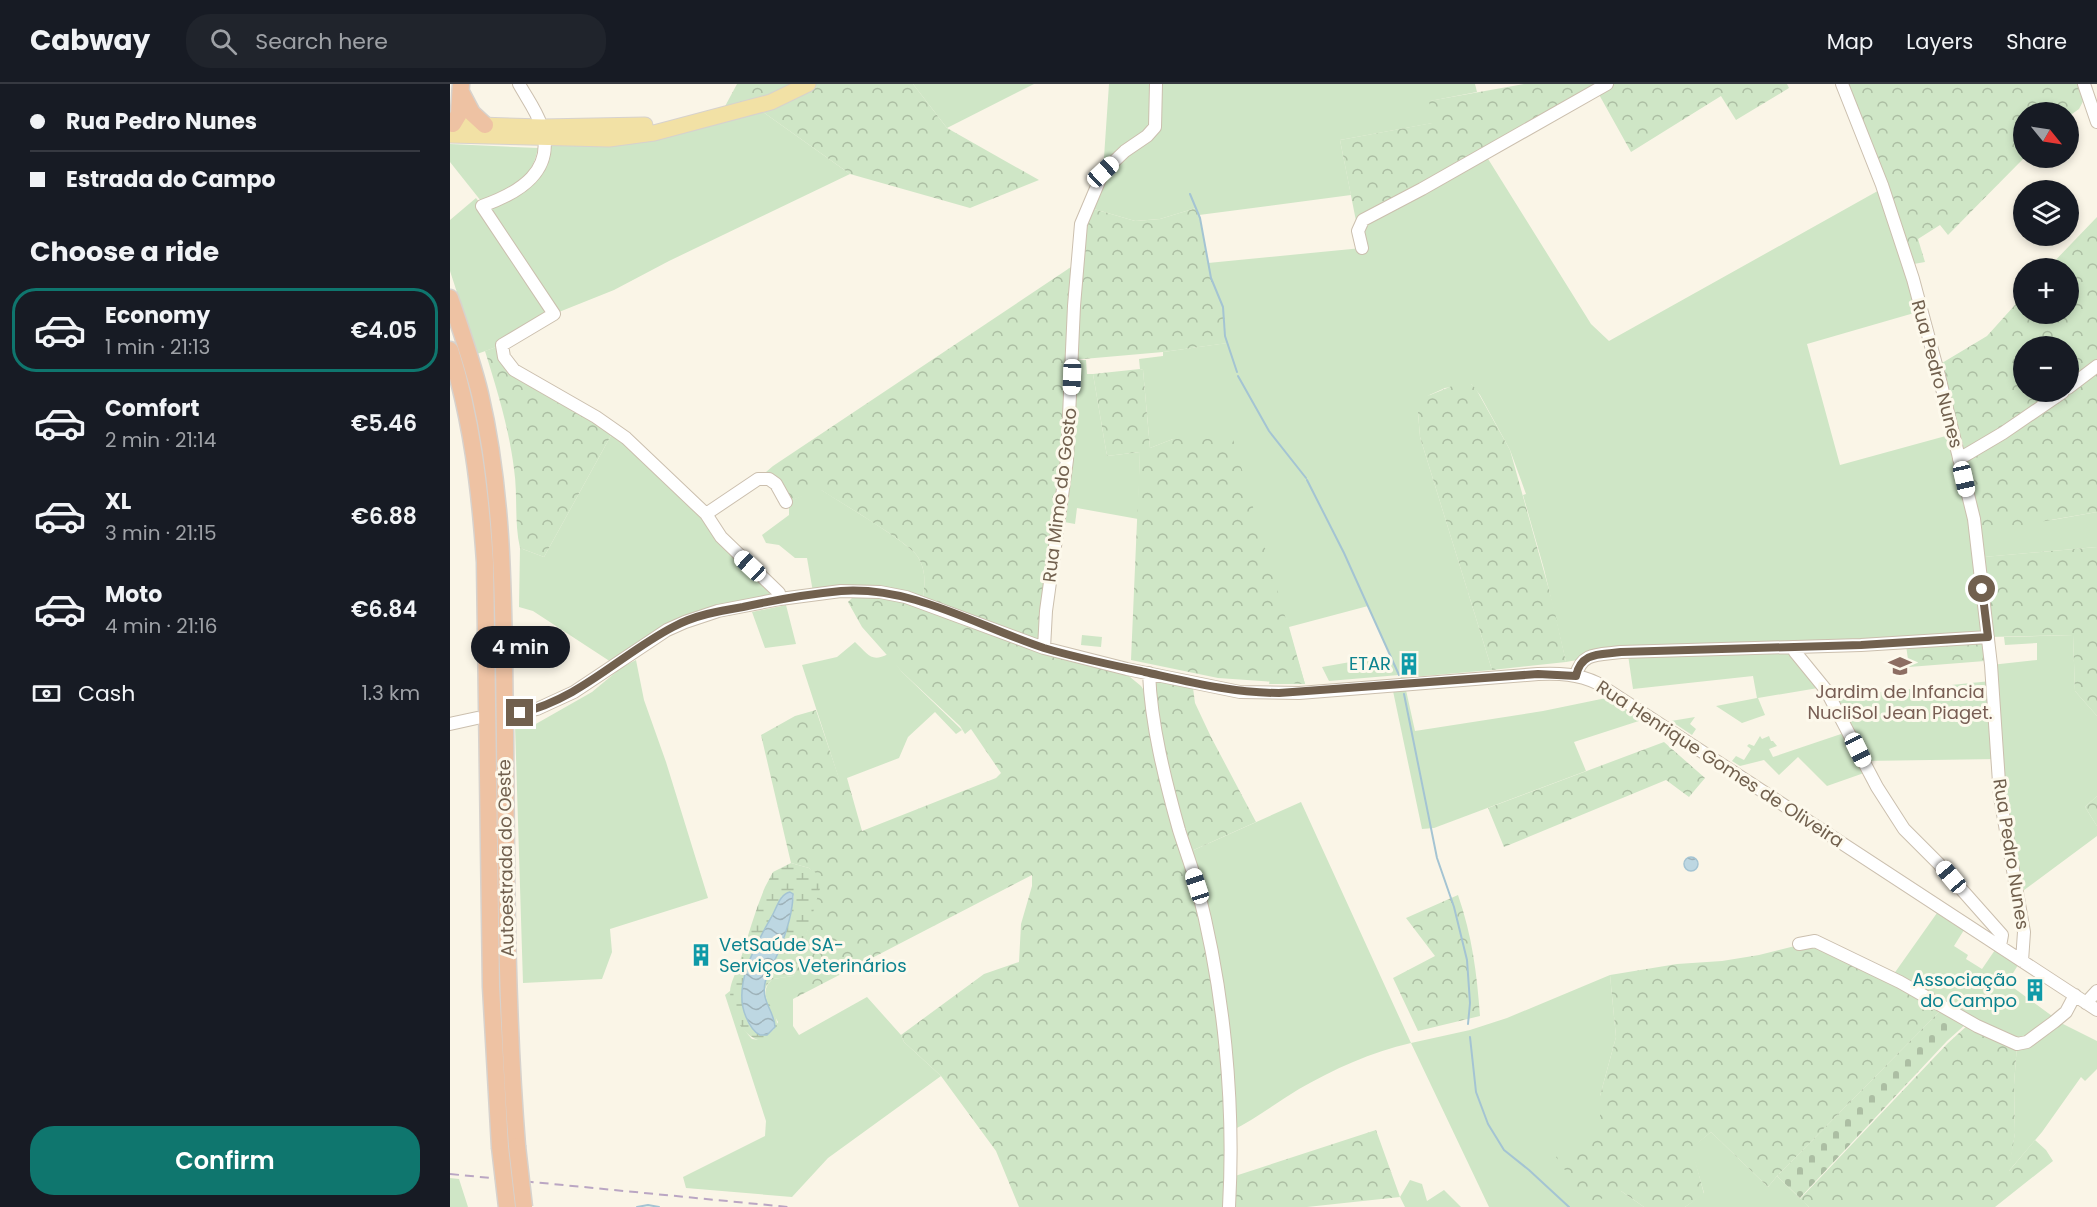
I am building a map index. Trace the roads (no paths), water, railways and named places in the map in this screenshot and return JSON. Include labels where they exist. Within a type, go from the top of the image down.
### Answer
[{"type":"highway","points":[[461,89],[472,113],[485,125]]},
{"type":"highway","points":[[451,126],[459,114],[461,89]]},
{"type":"highway","name":"Autoestrada do Oeste","points":[[450,298],[480,393],[492,460],[500,535],[507,935],[512,1064],[524,1207]]},
{"type":"highway","name":"Autoestrada do Oeste","points":[[450,350],[468,421],[479,491],[485,562],[491,987],[500,1147],[507,1207]]},
{"type":"highway","points":[[450,387],[470,469],[479,491]]},
{"type":"main road","points":[[451,126],[543,133],[711,119],[771,102],[808,84]]},
{"type":"main road","points":[[451,126],[485,125],[543,133]]},
{"type":"street","points":[[519,84],[543,133],[544,151],[541,167],[528,184],[503,199],[482,206],[554,314],[502,345],[504,357],[514,370],[596,417],[626,438],[706,514],[718,535],[779,593],[780,599]]},
{"type":"street","name":"Rua Mimo do Gosto","points":[[1044,648],[1046,611],[1067,460],[1074,306],[1081,224],[1103,172],[1155,127],[1156,84]]},
{"type":"street","points":[[1362,248],[1358,231],[1363,220],[1607,84]]},
{"type":"street","name":"Rua Pedro Nunes","points":[[1842,84],[1896,224],[1938,372],[1974,519],[1988,637],[2000,797],[2024,932],[2022,961]]},
{"type":"street","points":[[2084,84],[2097,122]]},
{"type":"street","points":[[2079,380],[2097,366]]},
{"type":"street","points":[[1959,459],[2048,402]]},
{"type":"street","points":[[706,514],[758,479],[769,479],[776,484],[786,502]]},
{"type":"street","name":"Rua Henrique Gomes de Oliveira","points":[[520,713],[552,703],[583,687],[675,626],[718,611],[780,599],[841,591],[892,594],[920,601],[1044,648],[1240,692],[1279,693],[1538,674],[1576,676],[1597,683],[2086,1002]]},
{"type":"street","points":[[1576,676],[1582,661],[1590,656],[1627,652],[1861,645],[1988,637]]},
{"type":"street","points":[[1793,647],[1826,690],[1876,787],[1902,826],[1939,864],[2001,935],[2000,946]]},
{"type":"street","points":[[1149,673],[1160,753],[1197,886],[1217,985],[1231,1097],[1229,1207]]},
{"type":"street","points":[[450,724],[477,718]]},
{"type":"street","points":[[1799,944],[1815,941],[1902,983],[1977,1026],[2017,1044],[2028,1042],[2066,1012],[2086,1002],[2097,991]]},
{"type":"water","points":[[1691,857],[1696,859],[1698,864],[1696,869],[1691,871],[1686,869],[1684,864],[1686,859]]},
{"type":"water","points":[[790,892],[793,894],[793,901],[788,924],[767,975],[764,990],[775,1027],[767,1035],[760,1035],[750,1025],[742,1005],[744,978],[753,952],[779,901]]},
{"type":"waterway","points":[[1190,194],[1200,218],[1211,278],[1223,307],[1225,336],[1237,372]]},
{"type":"waterway","points":[[1238,376],[1269,431],[1306,478]]},
{"type":"waterway","points":[[1307,480],[1344,553],[1399,675]]},
{"type":"waterway","points":[[1404,694],[1437,858],[1454,907],[1467,960],[1470,1003],[1468,1024]]},
{"type":"waterway","points":[[1470,1037],[1476,1092],[1488,1124],[1504,1150],[1569,1207]]},
{"type":"waterway","points":[[637,1207],[648,1205],[659,1207]]},
{"type":"railway","points":[[450,1174],[788,1207]]},
{"type":"place","name":"ETAR","points":[[1409,664]]},
{"type":"place","name":"Jardim de Infancia NucliSol Jean Piaget.","points":[[1900,666]]},
{"type":"place","name":"VetSaúde SA- Serviços Veterinários","points":[[701,955]]},
{"type":"place","name":"Associação do Campo","points":[[2035,990]]}]
